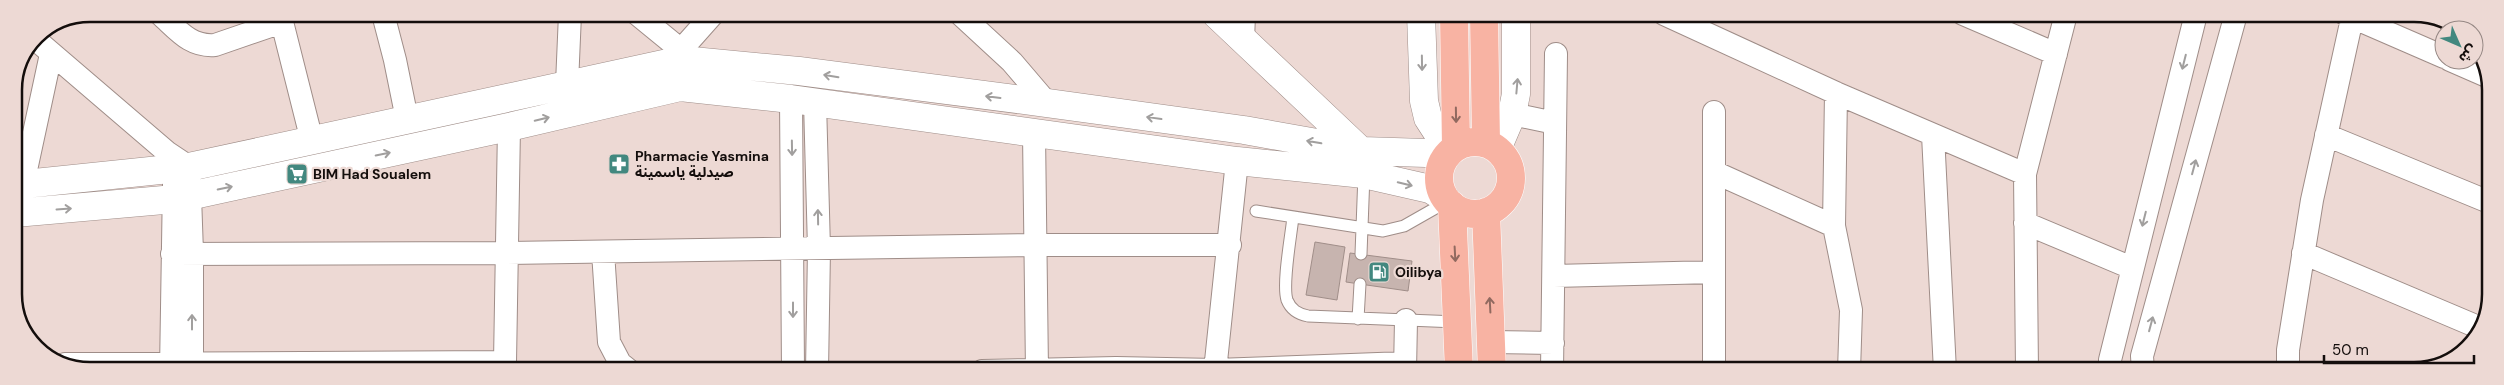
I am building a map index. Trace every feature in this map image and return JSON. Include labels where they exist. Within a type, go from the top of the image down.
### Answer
[{"type":"main road","points":[[1454,22],[1450,152],[1439,177],[1448,202],[1458,322],[1459,362]]},
{"type":"main road","points":[[1484,22],[1491,146]]},
{"type":"main road","points":[[1448,202],[1468,213],[1486,212],[1502,201],[1510,184],[1510,171],[1506,159],[1491,146],[1471,142],[1450,152]]},
{"type":"main road","points":[[1486,212],[1492,362]]},
{"type":"street","points":[[168,22],[188,41],[204,46],[215,45],[271,22]]},
{"type":"street","points":[[282,22],[312,140]]},
{"type":"street","points":[[385,22],[407,119]]},
{"type":"street","points":[[567,84],[570,22]]},
{"type":"street","points":[[646,22],[681,55]]},
{"type":"street","points":[[680,87],[681,55],[708,22]]},
{"type":"street","points":[[969,22],[1012,62],[1046,103]]},
{"type":"street","points":[[1224,22],[1363,162]]},
{"type":"street","points":[[1243,41],[1244,22]]},
{"type":"street","points":[[1422,22],[1424,101],[1428,118],[1450,152]]},
{"type":"street","points":[[1491,146],[1512,114],[1518,71],[1516,22]]},
{"type":"street","points":[[1681,22],[1836,93],[2025,174]]},
{"type":"street","points":[[1982,22],[2056,54]]},
{"type":"street","points":[[2027,362],[2025,174],[2064,22]]},
{"type":"street","points":[[2110,362],[2194,22]]},
{"type":"street","points":[[2142,362],[2142,356],[2234,22]]},
{"type":"street","points":[[2288,362],[2288,350],[2312,200],[2349,22]]},
{"type":"street","points":[[2366,22],[2434,53]]},
{"type":"street","points":[[43,47],[177,163],[183,197],[183,362]]},
{"type":"street","points":[[22,168],[43,47]]},
{"type":"street","points":[[1552,362],[1556,54]]},
{"type":"street","points":[[22,185],[177,163],[312,140],[567,84],[681,55],[1244,130],[1363,162],[1430,190],[1448,202]]},
{"type":"street","points":[[22,212],[183,197],[509,127],[680,87],[803,101],[1237,161],[1363,162],[1426,153],[1450,152]]},
{"type":"street","points":[[1836,93],[1834,226],[1850,310],[1849,362]]},
{"type":"street","points":[[803,101],[818,250],[817,362]]},
{"type":"street","points":[[793,362],[793,250],[803,101]]},
{"type":"street","points":[[1714,112],[1714,362]]},
{"type":"street","points":[[1512,114],[1556,122]]},
{"type":"street","points":[[506,362],[509,127]]},
{"type":"street","points":[[1034,134],[1037,362]]},
{"type":"street","points":[[1933,135],[1946,362]]},
{"type":"street","points":[[2326,135],[2482,199]]},
{"type":"street","points":[[1216,362],[1230,245],[1237,161]]},
{"type":"street","points":[[1714,172],[1834,226]]},
{"type":"street","points":[[2025,223],[2132,268]]},
{"type":"street","points":[[182,254],[506,253],[818,250],[1034,245],[1230,245]]},
{"type":"street","points":[[603,252],[610,342],[618,362]]},
{"type":"street","points":[[2303,253],[2473,325]]},
{"type":"street","points":[[1554,276],[1714,272]]},
{"type":"street","points":[[1405,362],[1406,320]]},
{"type":"street","points":[[1491,342],[1553,343]]},
{"type":"lane","points":[[1360,254],[1363,162]]},
{"type":"lane","points":[[1256,211],[1362,229],[1394,230],[1448,202]]},
{"type":"lane","points":[[1293,217],[1286,288],[1291,307],[1296,312],[1308,316],[1458,322]]},
{"type":"lane","points":[[1358,318],[1360,284]]},
{"type":"building","points":[[1315,242],[1345,247],[1337,300],[1306,295]]},
{"type":"building","points":[[1350,253],[1412,261],[1408,291],[1346,282]]},
{"type":"place","name":"Pharmacie Yasmina صيدلية ياسمينة","points":[[619,164]]},
{"type":"place","name":"BIM Had Soualem","points":[[297,174]]},
{"type":"place","name":"Oilibya","points":[[1379,272]]}]
